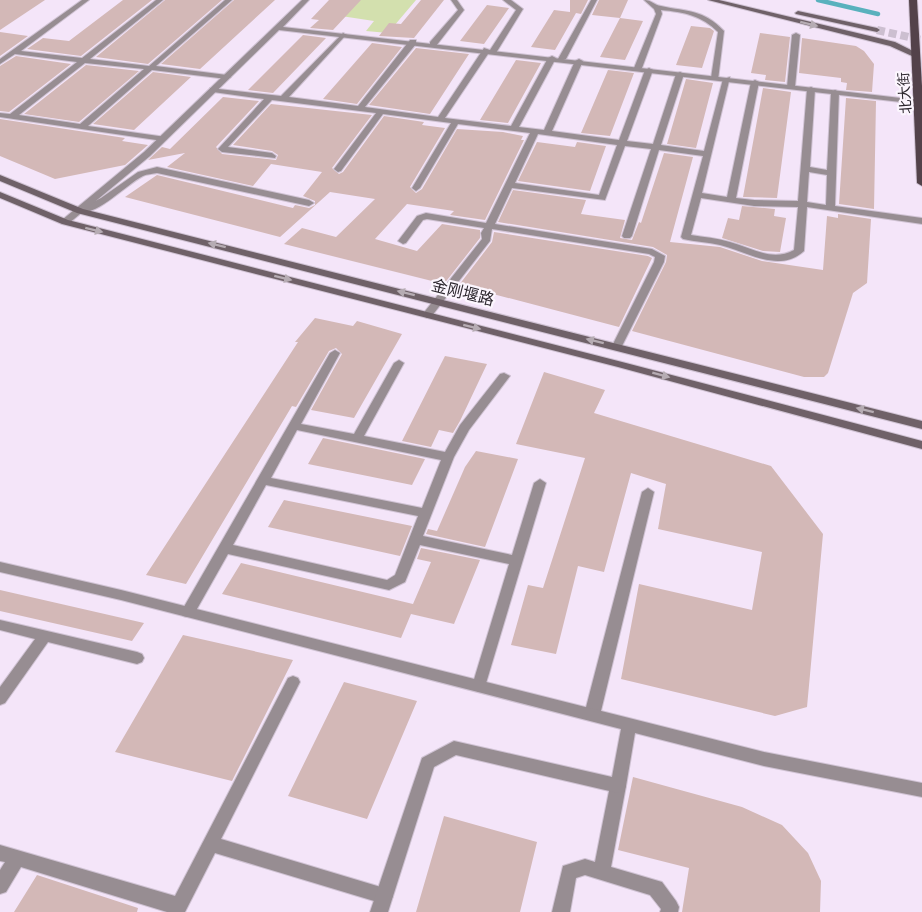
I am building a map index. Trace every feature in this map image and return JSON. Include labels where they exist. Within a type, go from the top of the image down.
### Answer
[{"type":"main road","points":[[711,0],[892,44],[915,54]]},
{"type":"main road","points":[[741,0],[877,30]]},
{"type":"main road","name":"北大街","points":[[913,0],[922,183]]},
{"type":"main road","name":"金刚堰路","points":[[0,178],[80,211],[922,425]]},
{"type":"main road","points":[[0,195],[65,222],[922,446]]},
{"type":"street","points":[[0,62],[86,0]]},
{"type":"street","points":[[13,116],[160,0]]},
{"type":"street","points":[[82,127],[229,0]]},
{"type":"street","points":[[65,222],[163,139],[306,0]]},
{"type":"street","points":[[433,44],[461,10],[454,0]]},
{"type":"street","points":[[440,119],[520,9],[506,0]]},
{"type":"street","points":[[562,59],[594,0]]},
{"type":"street","points":[[638,68],[659,14],[657,8],[647,0]]},
{"type":"street","points":[[657,8],[694,11],[714,23],[722,32],[715,78]]},
{"type":"street","points":[[277,28],[490,50],[918,102]]},
{"type":"street","points":[[283,99],[344,35]]},
{"type":"street","points":[[791,87],[796,35]]},
{"type":"street","points":[[360,109],[412,42]]},
{"type":"street","points":[[14,52],[227,77]]},
{"type":"street","points":[[514,129],[552,58]]},
{"type":"street","points":[[547,133],[579,61]]},
{"type":"street","points":[[510,185],[602,198],[649,70]]},
{"type":"street","points":[[627,236],[680,74]]},
{"type":"street","points":[[727,79],[686,237],[724,243],[774,259],[785,258],[800,251],[811,89]]},
{"type":"street","points":[[731,200],[755,82]]},
{"type":"street","points":[[213,90],[708,154]]},
{"type":"street","points":[[830,208],[836,92]]},
{"type":"street","points":[[270,97],[222,149],[272,156]]},
{"type":"street","points":[[338,169],[381,112]]},
{"type":"street","points":[[0,115],[163,139]]},
{"type":"street","points":[[416,188],[456,121]]},
{"type":"street","points":[[427,315],[487,239],[490,226],[535,132]]},
{"type":"street","points":[[804,169],[831,173]]},
{"type":"street","points":[[80,211],[104,200],[141,174],[157,170],[309,203]]},
{"type":"street","points":[[697,195],[731,200],[802,204],[922,221]]},
{"type":"street","points":[[403,241],[420,218],[426,216],[652,252],[660,256],[617,346]]},
{"type":"street","points":[[188,612],[335,353]]},
{"type":"street","points":[[357,439],[399,363]]},
{"type":"street","points":[[224,548],[390,585],[400,578],[448,457],[464,428],[504,376]]},
{"type":"street","points":[[294,426],[448,457]]},
{"type":"street","points":[[262,480],[425,513]]},
{"type":"street","points":[[479,686],[540,483]]},
{"type":"street","points":[[592,715],[648,492]]},
{"type":"street","points":[[416,539],[516,561]]},
{"type":"street","points":[[0,567],[188,612],[764,759],[922,790]]},
{"type":"street","points":[[0,626],[137,658]]},
{"type":"street","points":[[0,699],[45,636]]},
{"type":"street","points":[[0,853],[178,909],[293,682]]},
{"type":"street","points":[[602,872],[629,724]]},
{"type":"street","points":[[211,844],[382,904],[428,764],[454,748],[618,786]]},
{"type":"street","points":[[0,886],[17,858]]},
{"type":"street","points":[[561,912],[569,872],[585,867],[656,888],[670,907],[669,912]]},
{"type":"green space","points":[[356,0],[416,0],[388,33],[366,31],[374,21],[341,16]]},
{"type":"building","points":[[0,0],[45,0],[0,30]]},
{"type":"building","points":[[123,0],[152,0],[81,56],[27,49],[43,38],[69,41]]},
{"type":"building","points":[[165,0],[222,0],[148,64],[96,57]]},
{"type":"building","points":[[234,0],[275,0],[200,69],[161,64]]},
{"type":"building","points":[[329,0],[361,0],[333,30],[310,28],[319,20],[311,19]]},
{"type":"building","points":[[421,0],[444,0],[414,38],[379,36],[389,23],[401,24]]},
{"type":"building","points":[[570,0],[588,0],[581,14],[576,13],[555,50],[531,47],[554,10],[570,12]]},
{"type":"building","points":[[599,0],[628,0],[620,18],[592,15]]},
{"type":"building","points":[[487,5],[509,8],[484,44],[460,41]]},
{"type":"building","points":[[620,18],[643,21],[625,60],[600,57]]},
{"type":"building","points":[[691,26],[710,28],[714,31],[702,68],[676,65]]},
{"type":"building","points":[[0,32],[28,36],[0,56]]},
{"type":"building","points":[[760,33],[790,37],[785,82],[765,80],[766,75],[751,73]]},
{"type":"building","points":[[303,35],[326,38],[273,93],[248,90]]},
{"type":"building","points":[[802,38],[856,46],[864,51],[874,64],[872,92],[846,90],[847,83],[841,82],[841,78],[799,73]]},
{"type":"building","points":[[372,43],[402,47],[357,104],[323,99]]},
{"type":"building","points":[[416,48],[469,54],[430,114],[369,105]]},
{"type":"building","points":[[16,56],[71,64],[9,112],[0,111],[0,66]]},
{"type":"building","points":[[516,60],[541,63],[508,123],[480,120]]},
{"type":"building","points":[[86,65],[139,71],[79,122],[24,114]]},
{"type":"building","points":[[608,70],[634,73],[610,136],[581,133]]},
{"type":"building","points":[[153,72],[191,77],[134,130],[93,124]]},
{"type":"building","points":[[686,79],[713,83],[696,148],[667,144]]},
{"type":"building","points":[[763,88],[791,92],[777,198],[743,197]]},
{"type":"building","points":[[223,97],[259,101],[216,147],[222,154],[276,160],[278,155],[272,151],[233,145],[271,104],[372,115],[332,168],[339,174],[343,172],[384,116],[424,122],[422,125],[445,128],[410,187],[416,193],[422,189],[457,129],[503,132],[523,136],[521,140],[524,140],[485,220],[450,215],[454,211],[407,204],[375,239],[417,251],[442,224],[480,230],[480,238],[444,284],[284,244],[302,228],[336,237],[375,199],[330,192],[280,237],[125,197],[157,175],[293,208],[295,205],[309,208],[315,205],[315,201],[303,196],[322,172],[271,164],[253,186],[167,167],[185,153],[148,160],[162,147],[170,149]]},
{"type":"building","points":[[846,98],[876,101],[874,209],[839,204]]},
{"type":"building","points":[[0,119],[125,138],[122,141],[148,145],[125,165],[55,179],[0,156]]},
{"type":"building","points":[[537,142],[575,147],[577,142],[606,146],[590,191],[518,181]]},
{"type":"building","points":[[664,153],[693,157],[670,242],[720,247],[762,261],[823,270],[827,216],[838,218],[838,214],[871,219],[867,283],[853,293],[828,373],[824,377],[804,377],[632,331],[666,262],[667,255],[653,247],[498,222],[513,190],[586,200],[581,214],[625,220],[620,238],[632,240],[639,222],[641,223]]},
{"type":"building","points":[[742,206],[775,209],[774,216],[786,218],[780,252],[763,251],[722,238],[728,218],[739,220]]},
{"type":"building","points":[[494,232],[652,258],[619,327],[459,285],[492,242]]},
{"type":"building","points":[[315,318],[353,326],[357,321],[402,334],[354,418],[311,410],[342,354],[336,348],[329,351],[296,407],[292,406],[186,584],[146,575],[298,342],[295,342]]},
{"type":"building","points":[[445,356],[487,364],[453,433],[439,430],[431,447],[402,441]]},
{"type":"building","points":[[544,372],[605,390],[594,413],[771,466],[823,534],[807,707],[775,716],[621,679],[639,584],[752,610],[762,552],[658,529],[666,484],[631,473],[604,572],[578,566],[556,654],[511,645],[528,585],[543,588],[585,458],[516,444]]},
{"type":"building","points":[[323,438],[425,459],[412,485],[308,464]]},
{"type":"building","points":[[476,451],[518,459],[485,547],[426,534],[428,529],[437,531],[465,467]]},
{"type":"building","points":[[284,500],[412,526],[400,556],[268,527]]},
{"type":"building","points":[[421,548],[480,560],[454,624],[411,614],[401,638],[222,594],[241,563],[413,604],[431,562],[417,559]]},
{"type":"building","points":[[0,590],[144,623],[132,641],[0,611]]},
{"type":"building","points":[[183,635],[293,660],[232,781],[115,752]]},
{"type":"building","points":[[344,682],[417,701],[367,819],[288,796]]},
{"type":"building","points":[[633,777],[742,807],[782,825],[808,853],[821,881],[820,912],[682,912],[689,868],[618,850]]},
{"type":"building","points":[[444,816],[537,842],[520,912],[416,912]]},
{"type":"building","points":[[37,875],[138,908],[137,912],[14,912]]},
{"type":"waterway","points":[[818,0],[878,14]]},
{"type":"tunnel","points":[[877,30],[922,40]]}]
